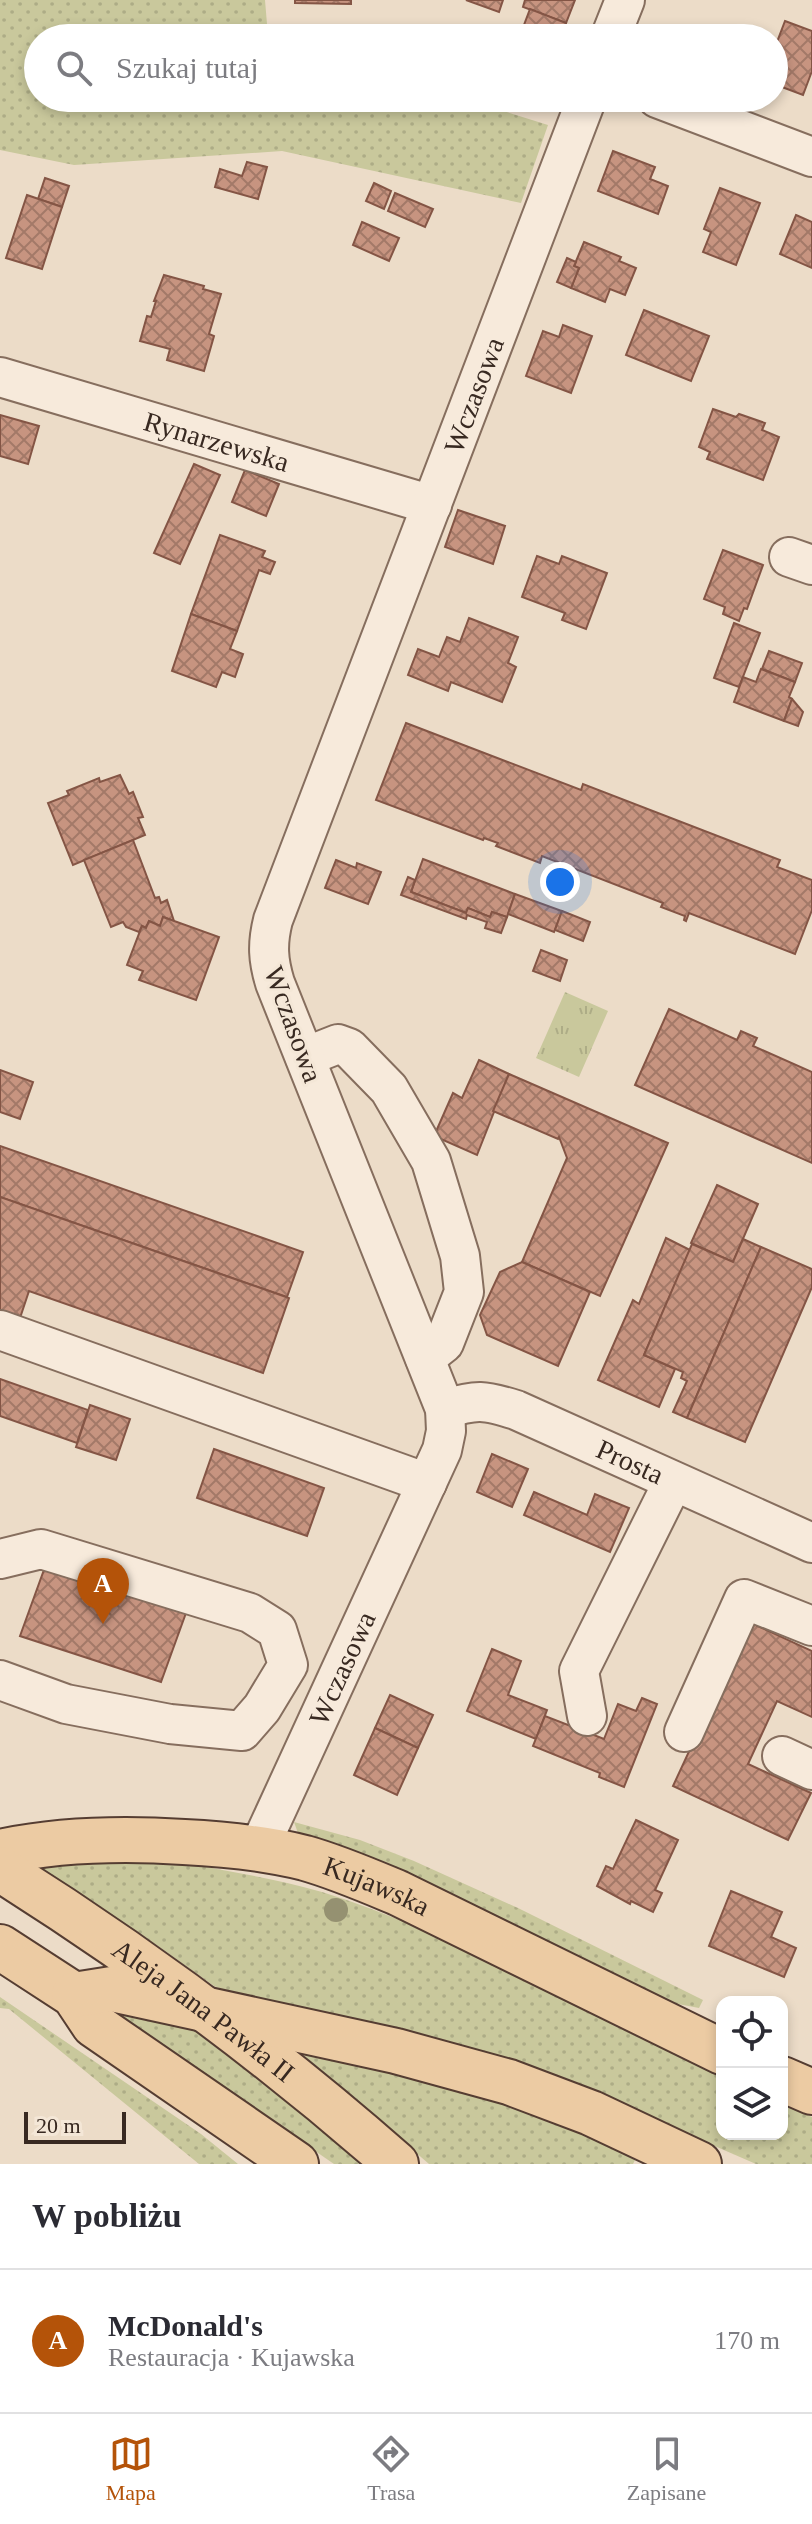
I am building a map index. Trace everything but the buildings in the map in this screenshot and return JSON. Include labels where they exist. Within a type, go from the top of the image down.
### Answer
[{"type":"main road","name":"Kujawska","points":[[0,1852],[89,1839],[221,1843],[259,1848],[331,1866],[398,1893],[716,2049]]},
{"type":"main road","name":"Aleja Jana Pawła II","points":[[0,1869],[139,1960],[303,2085],[396,2164]]},
{"type":"main road","points":[[0,1947],[74,1995],[94,2025],[296,2164]]},
{"type":"main road","points":[[74,1995],[112,1989],[396,2051],[509,2082],[591,2113],[685,2161]]},
{"type":"main road","points":[[788,2082],[812,2092]]},
{"type":"street","points":[[616,24],[625,0]]},
{"type":"street","name":"Wczasowa","points":[[259,1848],[427,1483],[446,1431],[445,1409],[271,972],[267,943],[273,920],[582,112]]},
{"type":"street","points":[[694,112],[812,157]]},
{"type":"street","name":"Rynarzewska","points":[[0,377],[432,505]]},
{"type":"street","points":[[305,1057],[338,1044],[349,1048],[389,1089],[431,1161],[460,1256],[464,1292],[444,1343],[425,1358]]},
{"type":"street","points":[[0,1330],[427,1483]]},
{"type":"street","name":"Prosta","points":[[445,1409],[473,1400],[516,1410],[812,1543]]},
{"type":"street","points":[[587,1716],[579,1671],[673,1482]]},
{"type":"street","points":[[0,1559],[41,1549],[250,1613],[277,1630],[288,1665],[262,1708],[242,1731],[170,1724],[66,1704],[0,1680]]},
{"type":"street","points":[[684,1732],[744,1599],[812,1626]]},
{"type":"green space","points":[[0,0],[265,0],[267,24],[24,24],[24,112],[507,112],[548,125],[521,203],[282,151],[74,165],[0,150]]},
{"type":"green space","points":[[565,992],[608,1011],[579,1077],[536,1058]]},
{"type":"green space","points":[[294,1822],[360,1840],[414,1861],[518,1908],[703,2000],[699,2008],[662,2001],[300,1839]]},
{"type":"green space","points":[[165,1859],[322,1892],[397,1919],[614,2021],[613,2025],[716,2074],[716,2140],[788,2140],[788,2107],[812,2117],[812,2164],[756,2164],[549,2074],[501,2057],[214,1986],[158,1946],[30,1865]]},
{"type":"green space","points":[[0,1997],[201,2134],[238,2164],[199,2164],[9,2009],[0,2008]]},
{"type":"green space","points":[[120,2012],[196,2030],[363,2164],[334,2164],[119,2016]]},
{"type":"green space","points":[[301,2053],[430,2083],[514,2108],[636,2158],[633,2164],[429,2164]]},
{"type":"place","name":"McDonald's","points":[[103,1624]]}]
